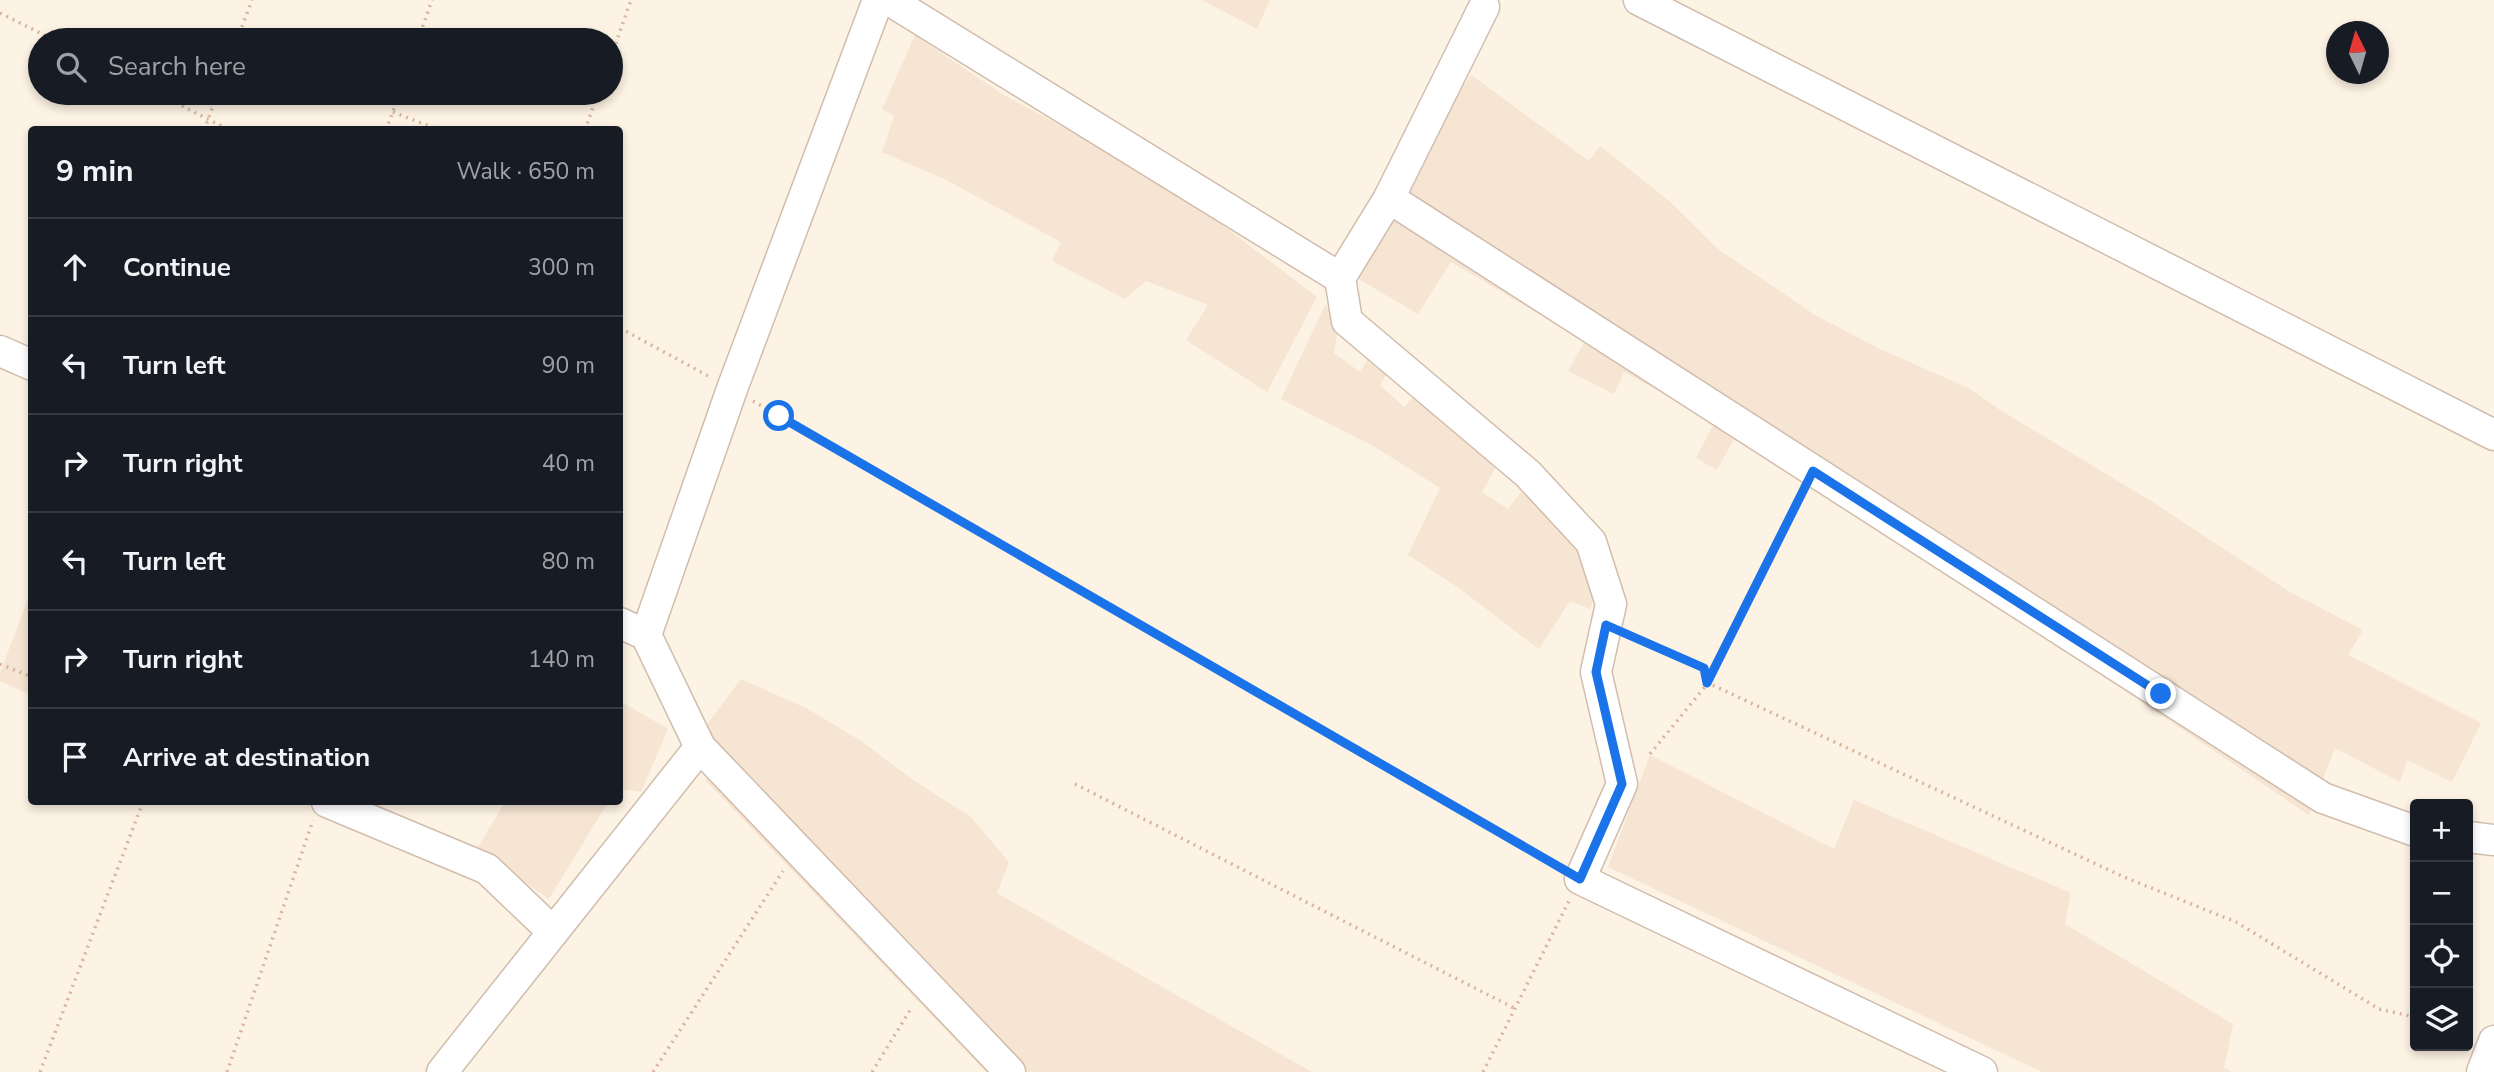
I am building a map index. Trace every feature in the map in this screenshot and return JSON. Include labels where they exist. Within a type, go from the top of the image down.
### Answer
[{"type":"street","points":[[878,0],[732,389],[633,629],[699,747],[1010,1072]]},
{"type":"street","points":[[1639,0],[2494,435]]},
{"type":"street","points":[[1482,2],[1389,198],[1340,278],[1347,321],[1528,474],[1591,542],[1611,604],[1596,672],[1622,784],[1580,879],[1982,1072]]},
{"type":"street","points":[[907,5],[1340,278]]},
{"type":"street","points":[[1389,198],[2323,798],[2410,829]]},
{"type":"street","points":[[0,351],[28,363]]},
{"type":"street","points":[[442,1072],[699,747]]},
{"type":"street","points":[[321,808],[487,869],[553,932]]},
{"type":"street","points":[[2473,838],[2494,840]]},
{"type":"street","points":[[2482,1072],[2494,1041]]},
{"type":"path","points":[[242,28],[252,0]]},
{"type":"path","points":[[422,28],[432,0]]},
{"type":"path","points":[[621,28],[631,0]]},
{"type":"path","points":[[0,13],[30,28]]},
{"type":"path","points":[[181,105],[221,126]]},
{"type":"path","points":[[205,126],[213,105]]},
{"type":"path","points":[[388,126],[396,105]]},
{"type":"path","points":[[586,126],[594,105]]},
{"type":"path","points":[[393,112],[429,126]]},
{"type":"path","points":[[623,330],[732,389],[1580,879],[1483,1072]]},
{"type":"path","points":[[1650,754],[1707,683],[1813,471]]},
{"type":"path","points":[[1606,625],[1704,668],[1707,683]]},
{"type":"path","points":[[0,664],[28,675]]},
{"type":"path","points":[[1707,683],[2124,877],[2236,922],[2379,1009],[2410,1016]]},
{"type":"path","points":[[1075,784],[1516,1009]]},
{"type":"path","points":[[40,1072],[142,805]]},
{"type":"path","points":[[226,1072],[321,808]]},
{"type":"path","points":[[653,1072],[796,848]]},
{"type":"path","points":[[872,1072],[912,1010],[916,974]]},
{"type":"shaded area","points":[[1202,0],[1270,0],[1257,29]]},
{"type":"shaded area","points":[[915,35],[1002,94],[1136,166],[1217,221],[1317,297],[1267,392],[1186,340],[1208,305],[1146,281],[1125,299],[1052,261],[1061,242],[946,180],[882,152],[894,116],[882,109]]},
{"type":"shaded area","points":[[1471,75],[1589,161],[1600,146],[1668,200],[1718,249],[1815,315],[1882,350],[1969,388],[2000,410],[2151,501],[2290,592],[2363,630],[2348,655],[2481,723],[2452,782],[2407,760],[2400,782],[2335,748],[2309,815],[1965,583],[1734,439],[1717,470],[1696,458],[1715,422],[1624,372],[1614,394],[1568,371],[1585,341],[1451,262],[1418,314],[1357,278],[1445,114]]},
{"type":"shaded area","points":[[1325,305],[1339,321],[1334,353],[1360,372],[1372,352],[1390,369],[1380,385],[1404,407],[1416,394],[1497,465],[1482,492],[1508,509],[1521,492],[1552,516],[1576,545],[1598,586],[1590,609],[1570,601],[1539,649],[1456,586],[1408,555],[1440,488],[1375,447],[1281,399]]},
{"type":"shaded area","points":[[28,599],[28,694],[0,681],[0,673]]},
{"type":"shaded area","points":[[741,679],[808,709],[861,741],[913,780],[971,817],[1009,862],[997,893],[1312,1072],[986,1072],[706,781],[708,723]]},
{"type":"shaded area","points":[[623,703],[668,729],[641,792],[623,789]]},
{"type":"shaded area","points":[[1650,755],[1834,849],[1854,800],[2071,893],[2065,924],[2233,1024],[2224,1068],[2232,1072],[2042,1072],[1608,867]]},
{"type":"shaded area","points":[[503,805],[606,805],[549,899],[477,849]]},
{"type":"route","points":[[779,416],[1580,879],[1622,784],[1596,672],[1606,625],[1704,668],[1707,683],[1813,471],[2161,694]]}]
